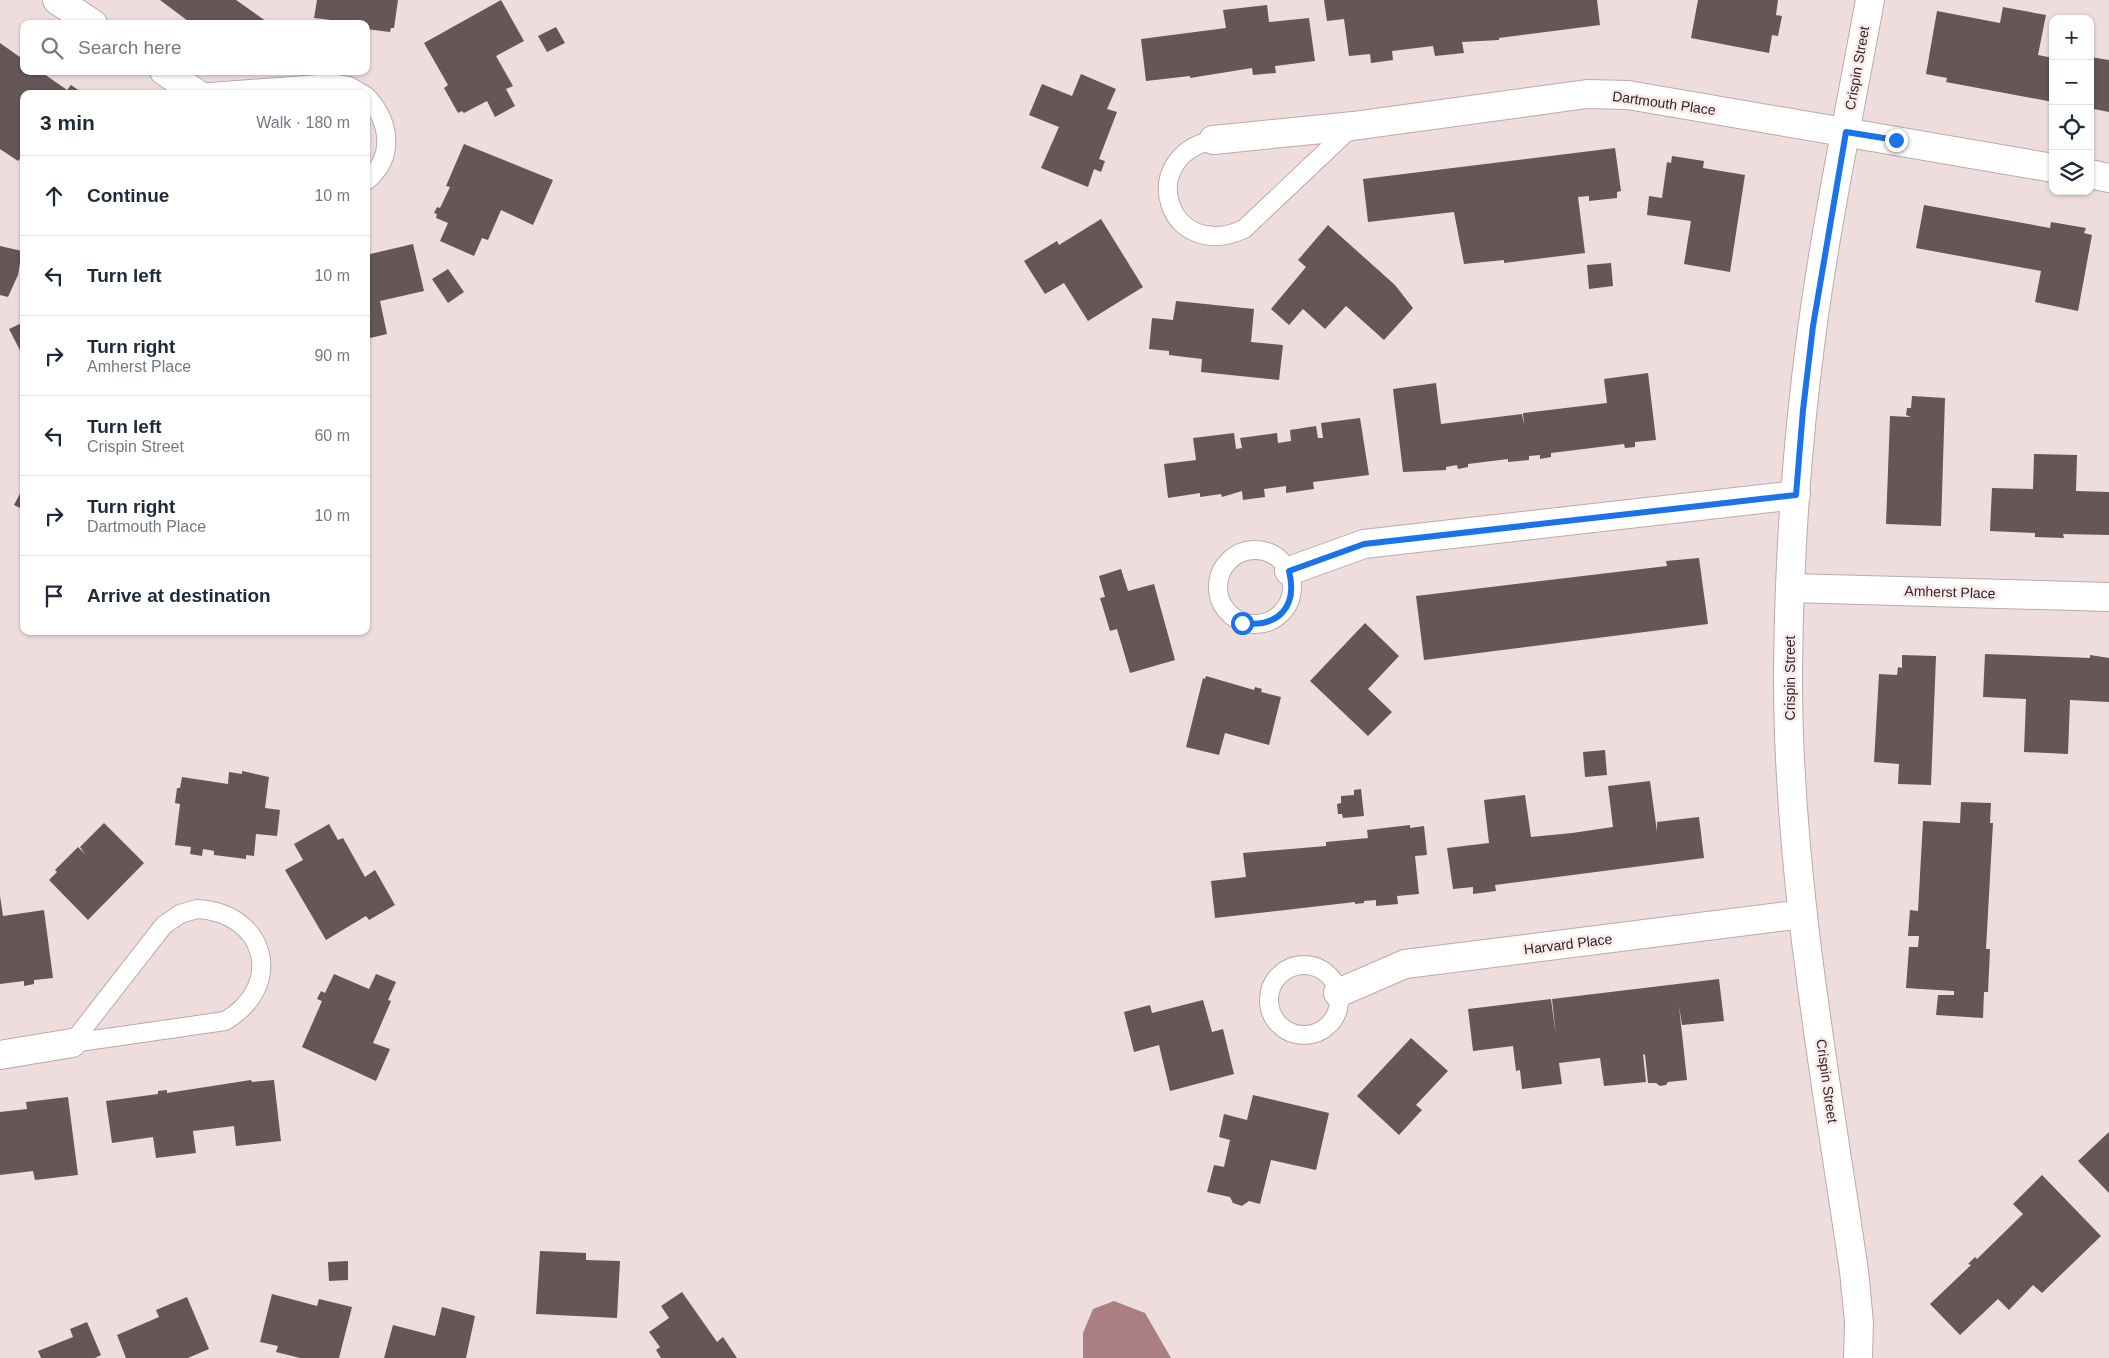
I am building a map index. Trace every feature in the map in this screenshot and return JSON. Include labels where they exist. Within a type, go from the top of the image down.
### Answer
[{"type":"street","points":[[57,0],[87,20]]},
{"type":"street","name":"Crispin Street","points":[[1858,1358],[1859,1322],[1854,1271],[1803,914],[1790,751],[1788,672],[1790,588],[1796,495],[1803,410],[1813,326],[1870,0]]},
{"type":"street","points":[[170,75],[192,90]]},
{"type":"street","name":"Dartmouth Place","points":[[1212,140],[1353,126],[1587,94],[1628,95],[2049,167]]},
{"type":"street","points":[[2094,175],[2109,178]]},
{"type":"street","points":[[1289,571],[1364,544],[1796,495]]},
{"type":"street","name":"Amherst Place","points":[[1790,588],[2109,597]]},
{"type":"street","name":"Harvard Place","points":[[1338,993],[1405,964],[1803,914]]},
{"type":"street","points":[[0,1055],[72,1043]]},
{"type":"lane","points":[[238,90],[332,83],[349,86],[356,90]]},
{"type":"lane","points":[[370,100],[378,109],[385,125],[386,144],[382,161],[370,178]]},
{"type":"lane","points":[[1212,140],[1197,144],[1183,152],[1173,166],[1168,181],[1168,197],[1174,212],[1183,225],[1197,234],[1214,238],[1229,236],[1244,229],[1353,126]]},
{"type":"lane","points":[[1253,549],[1268,551],[1280,559],[1289,571],[1293,585],[1290,600],[1283,612],[1271,622],[1257,625],[1242,623],[1229,615],[1221,603],[1217,589],[1219,574],[1226,562],[1239,553],[1253,549]]},
{"type":"lane","points":[[197,910],[216,910],[233,918],[247,929],[257,945],[261,972],[260,981],[253,998],[241,1012],[225,1021],[72,1043],[164,925],[180,914],[197,910]]},
{"type":"lane","points":[[1297,965],[1310,965],[1324,970],[1333,980],[1338,993],[1339,1007],[1333,1020],[1323,1030],[1310,1035],[1296,1035],[1283,1030],[1274,1020],[1268,1007],[1269,993],[1274,980],[1284,970],[1297,965]]},
{"type":"shaded area","points":[[1114,1301],[1145,1313],[1171,1358],[1083,1358],[1083,1333],[1093,1309]]},
{"type":"building","points":[[160,0],[236,0],[264,20],[187,20]]},
{"type":"building","points":[[317,0],[398,0],[394,28],[391,28],[390,32],[370,30],[370,20],[314,18]]},
{"type":"building","points":[[501,0],[524,41],[496,56],[513,86],[506,89],[515,106],[495,117],[487,101],[464,113],[462,111],[458,113],[444,88],[448,85],[424,43]]},
{"type":"building","points":[[1324,0],[1597,0],[1600,25],[1499,38],[1499,40],[1462,42],[1464,53],[1435,56],[1433,46],[1392,51],[1393,60],[1371,63],[1370,54],[1349,56],[1344,19],[1327,21]]},
{"type":"building","points":[[1698,0],[1778,0],[1776,15],[1782,16],[1778,36],[1772,35],[1769,53],[1691,38]]},
{"type":"building","points":[[1267,5],[1269,22],[1309,18],[1315,61],[1275,66],[1276,73],[1253,75],[1252,68],[1190,78],[1190,76],[1146,81],[1141,39],[1226,28],[1223,10]]},
{"type":"building","points":[[2003,7],[2046,15],[2038,55],[2049,57],[2049,101],[1946,82],[1947,78],[1926,74],[1937,11],[2000,23]]},
{"type":"building","points":[[556,27],[565,43],[547,52],[538,36]]},
{"type":"building","points":[[0,43],[20,57],[20,75],[46,75],[67,90],[20,90],[20,158],[18,161],[0,149]]},
{"type":"building","points":[[2094,58],[2109,60],[2109,112],[2094,109]]},
{"type":"building","points":[[1081,74],[1116,89],[1107,109],[1117,112],[1099,159],[1105,161],[1101,172],[1094,169],[1088,187],[1041,168],[1059,127],[1029,115],[1042,84],[1072,96]]},
{"type":"building","points":[[71,85],[78,90],[67,90]]},
{"type":"building","points":[[464,144],[553,180],[533,225],[501,210],[488,240],[482,238],[474,256],[440,241],[448,223],[436,218],[437,214],[434,213],[437,207],[440,208],[450,187],[446,186]]},
{"type":"building","points":[[1615,148],[1621,191],[1617,192],[1617,198],[1589,201],[1589,196],[1578,197],[1585,253],[1504,263],[1504,260],[1464,264],[1454,212],[1368,222],[1363,179]]},
{"type":"building","points":[[1672,156],[1704,161],[1703,168],[1745,175],[1730,272],[1684,264],[1691,221],[1647,215],[1649,196],[1662,198],[1667,162],[1671,163]]},
{"type":"building","points":[[1924,205],[2050,228],[2051,222],[2086,228],[2084,233],[2092,235],[2078,311],[2035,302],[2041,271],[1916,248]]},
{"type":"building","points":[[1101,219],[1143,287],[1088,321],[1064,283],[1045,294],[1024,261],[1057,241],[1059,245]]},
{"type":"building","points":[[1328,225],[1395,285],[1413,308],[1384,340],[1346,306],[1325,329],[1303,309],[1289,325],[1271,309],[1306,267],[1298,260]]},
{"type":"building","points":[[413,244],[424,291],[380,301],[387,334],[370,338],[370,254]]},
{"type":"building","points":[[0,246],[20,251],[20,263],[18,275],[8,297],[0,295]]},
{"type":"building","points":[[1611,263],[1613,286],[1589,289],[1587,265]]},
{"type":"building","points":[[448,269],[464,292],[448,303],[432,279]]},
{"type":"building","points":[[1176,301],[1254,309],[1251,342],[1283,345],[1279,380],[1201,372],[1202,359],[1169,355],[1169,351],[1149,349],[1152,318],[1173,320]]},
{"type":"building","points":[[20,324],[20,350],[9,329]]},
{"type":"building","points":[[1648,373],[1656,440],[1635,442],[1635,447],[1625,448],[1624,444],[1551,453],[1551,457],[1540,459],[1540,455],[1529,456],[1529,460],[1508,462],[1508,459],[1468,464],[1468,467],[1458,469],[1457,465],[1446,467],[1446,470],[1403,472],[1393,389],[1436,383],[1441,424],[1522,414],[1524,425],[1523,413],[1607,403],[1604,379]]},
{"type":"building","points":[[1912,396],[1945,398],[1941,526],[1886,524],[1890,416],[1911,417],[1906,415],[1907,408],[1911,408]]},
{"type":"building","points":[[1360,418],[1369,475],[1313,482],[1314,489],[1286,493],[1286,486],[1264,489],[1265,497],[1243,500],[1242,491],[1222,497],[1221,494],[1200,497],[1200,493],[1168,498],[1164,464],[1196,460],[1193,438],[1234,433],[1236,449],[1242,448],[1240,438],[1277,433],[1278,443],[1291,441],[1290,430],[1316,426],[1318,438],[1323,438],[1321,423]]},
{"type":"building","points":[[2034,454],[2077,455],[2076,491],[2109,492],[2109,535],[2063,534],[2064,538],[2035,537],[2035,533],[1990,531],[1992,488],[2033,489]]},
{"type":"building","points":[[20,494],[20,508],[14,505]]},
{"type":"building","points":[[1699,558],[1708,624],[1424,660],[1416,596],[1667,566],[1666,561]]},
{"type":"building","points":[[1121,569],[1128,591],[1154,584],[1175,660],[1130,673],[1117,629],[1110,631],[1100,598],[1105,597],[1099,576]]},
{"type":"building","points":[[1365,623],[1399,656],[1368,689],[1392,712],[1368,736],[1310,681]]},
{"type":"building","points":[[1985,654],[2090,658],[2090,655],[2109,658],[2109,702],[2070,700],[2068,754],[2024,752],[2026,699],[1983,697]]},
{"type":"building","points":[[1902,655],[1936,656],[1931,785],[1898,784],[1899,764],[1874,762],[1879,674],[1897,675],[1898,667],[1902,668]]},
{"type":"building","points":[[1206,676],[1254,690],[1255,687],[1262,689],[1261,692],[1281,697],[1269,745],[1225,733],[1219,755],[1186,747],[1203,678],[1205,679]]},
{"type":"building","points":[[1605,750],[1607,775],[1585,777],[1583,752]]},
{"type":"building","points":[[242,771],[269,777],[265,808],[280,810],[277,836],[256,834],[254,856],[246,855],[246,859],[214,855],[214,851],[203,849],[202,856],[190,854],[191,847],[175,845],[180,804],[175,803],[177,788],[180,788],[182,777],[228,784],[229,772],[242,774]]},
{"type":"building","points":[[1650,781],[1657,832],[1657,822],[1699,817],[1704,858],[1495,885],[1496,891],[1473,894],[1473,887],[1453,889],[1447,848],[1489,843],[1484,800],[1525,795],[1531,837],[1572,833],[1613,827],[1608,786]]},
{"type":"building","points":[[1361,789],[1364,816],[1343,818],[1342,814],[1338,814],[1337,804],[1341,803],[1341,796],[1354,795],[1354,790]]},
{"type":"building","points":[[1961,802],[1991,803],[1990,823],[1993,823],[1986,949],[1990,949],[1988,992],[1984,992],[1983,1018],[1936,1015],[1938,995],[1954,995],[1954,991],[1906,988],[1909,947],[1918,947],[1919,936],[1908,936],[1910,910],[1918,911],[1923,821],[1960,823]]},
{"type":"building","points":[[104,823],[144,863],[88,920],[49,880],[57,872],[55,870],[78,847],[85,854],[80,847]]},
{"type":"building","points":[[329,824],[338,840],[343,838],[365,877],[375,870],[395,905],[369,920],[366,916],[326,940],[285,870],[303,860],[294,844]]},
{"type":"building","points":[[1410,825],[1410,828],[1424,826],[1427,855],[1415,856],[1419,894],[1397,896],[1398,904],[1376,906],[1376,900],[1364,901],[1364,903],[1355,904],[1355,902],[1215,918],[1211,881],[1246,877],[1243,853],[1326,846],[1326,842],[1368,838],[1367,830]]},
{"type":"building","points":[[0,896],[3,916],[44,910],[53,978],[34,980],[34,984],[24,986],[24,981],[0,984]]},
{"type":"building","points":[[334,974],[369,989],[376,974],[396,982],[388,1000],[391,1001],[373,1043],[390,1049],[376,1081],[302,1047],[322,1001],[317,999],[321,991],[325,993]]},
{"type":"building","points":[[1719,979],[1724,1021],[1682,1025],[1679,1006],[1687,1080],[1668,1082],[1666,1085],[1660,1086],[1656,1083],[1648,1083],[1645,1055],[1643,1054],[1646,1082],[1604,1086],[1600,1058],[1559,1063],[1562,1084],[1522,1089],[1520,1070],[1516,1071],[1513,1046],[1473,1051],[1468,1009],[1551,999],[1556,1036],[1552,999]]},
{"type":"building","points":[[1203,1000],[1212,1032],[1223,1029],[1234,1074],[1170,1091],[1159,1045],[1134,1052],[1124,1012],[1150,1005],[1152,1013]]},
{"type":"building","points":[[1411,1038],[1448,1071],[1416,1105],[1422,1110],[1399,1135],[1357,1096]]},
{"type":"building","points":[[251,1080],[252,1082],[274,1080],[281,1141],[236,1146],[234,1126],[193,1131],[196,1153],[156,1158],[153,1137],[112,1143],[106,1101],[158,1094],[158,1091],[167,1090],[167,1093]]},
{"type":"building","points":[[1253,1095],[1329,1113],[1316,1170],[1271,1160],[1260,1204],[1249,1201],[1242,1206],[1233,1203],[1230,1197],[1207,1192],[1214,1165],[1224,1167],[1230,1140],[1219,1137],[1224,1114],[1247,1120]]},
{"type":"building","points":[[68,1097],[78,1175],[35,1180],[33,1171],[0,1175],[0,1112],[27,1109],[26,1102]]},
{"type":"building","points":[[2109,1132],[2109,1193],[2078,1161]]},
{"type":"building","points":[[2042,1175],[2101,1236],[2042,1293],[2033,1285],[2009,1310],[1998,1299],[1960,1335],[1930,1304],[1971,1265],[1968,1264],[1975,1257],[1977,1259],[2023,1214],[2013,1204]]},
{"type":"building","points":[[540,1251],[586,1253],[586,1260],[620,1261],[617,1318],[536,1314]]},
{"type":"building","points":[[348,1261],[348,1280],[329,1281],[328,1262]]},
{"type":"building","points":[[682,1292],[717,1342],[723,1337],[737,1358],[661,1358],[656,1350],[660,1347],[649,1332],[669,1318],[661,1306]]},
{"type":"building","points":[[272,1294],[317,1306],[319,1299],[352,1307],[339,1358],[300,1358],[276,1352],[278,1346],[260,1342]]},
{"type":"building","points":[[187,1297],[209,1349],[188,1358],[126,1358],[117,1335],[159,1317],[156,1310]]},
{"type":"building","points":[[442,1307],[475,1316],[466,1358],[384,1358],[393,1325],[435,1336]]},
{"type":"building","points":[[87,1322],[101,1355],[95,1358],[41,1358],[38,1351],[73,1337],[70,1329]]},
{"type":"route","points":[[1242,623],[1257,625],[1271,622],[1283,612],[1290,600],[1293,585],[1289,571],[1364,544],[1796,495],[1803,410],[1813,326],[1846,132],[1896,140]]}]
